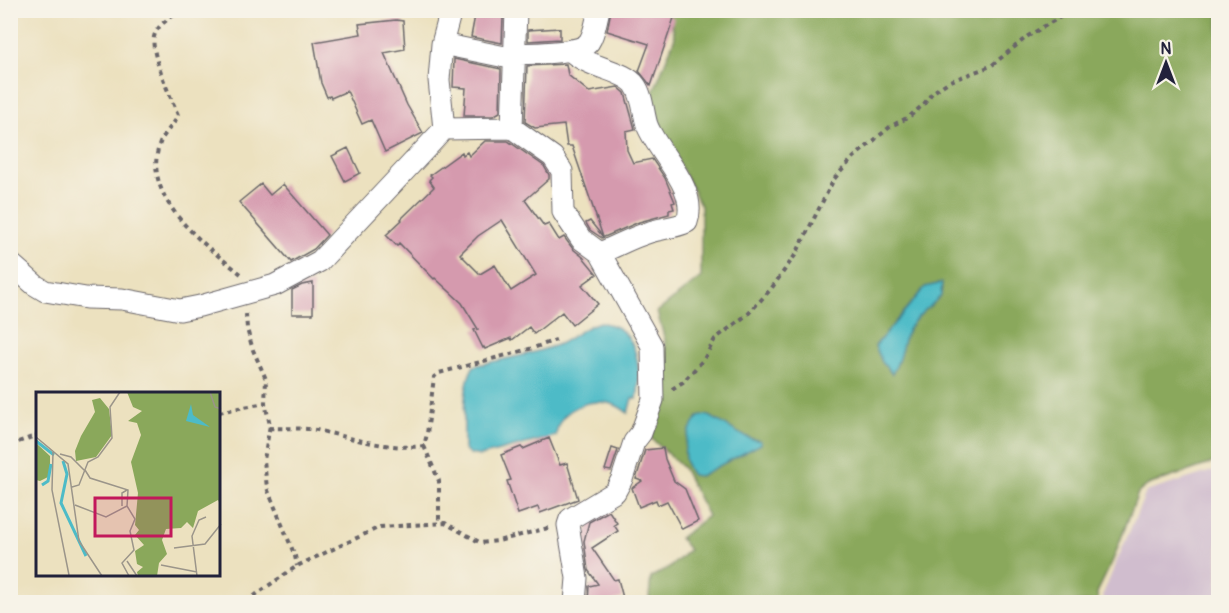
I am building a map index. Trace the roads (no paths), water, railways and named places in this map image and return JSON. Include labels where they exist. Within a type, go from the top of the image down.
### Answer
[{"type":"street","points":[[444,129],[439,80],[442,44],[450,10]]},
{"type":"street","points":[[512,128],[516,10]]},
{"type":"street","points":[[442,44],[515,56],[570,50],[585,46],[589,41],[599,10]]},
{"type":"street","points":[[570,50],[578,57],[627,78],[635,85],[648,126],[677,172],[688,203],[687,222],[676,227],[651,232],[600,253]]},
{"type":"street","points":[[10,263],[35,285],[58,295],[122,299],[180,310],[253,292],[275,285],[320,261],[444,129],[512,128],[553,157],[562,171],[563,212],[581,238],[600,253],[652,346],[653,400],[641,433],[634,442],[622,479],[615,492],[570,519],[568,525],[577,578],[575,603]]},
{"type":"water","points":[[942,283],[941,296],[909,328],[898,363],[892,374],[882,362],[875,346],[925,287]]},
{"type":"water","points":[[600,322],[618,328],[631,342],[635,351],[639,370],[637,399],[632,398],[628,413],[617,406],[606,403],[587,403],[569,412],[563,418],[556,436],[480,456],[470,454],[464,449],[467,383],[474,366],[549,348]]},
{"type":"water","points":[[706,415],[746,437],[761,441],[761,444],[700,476],[692,475],[685,461],[685,445],[698,417]]}]
